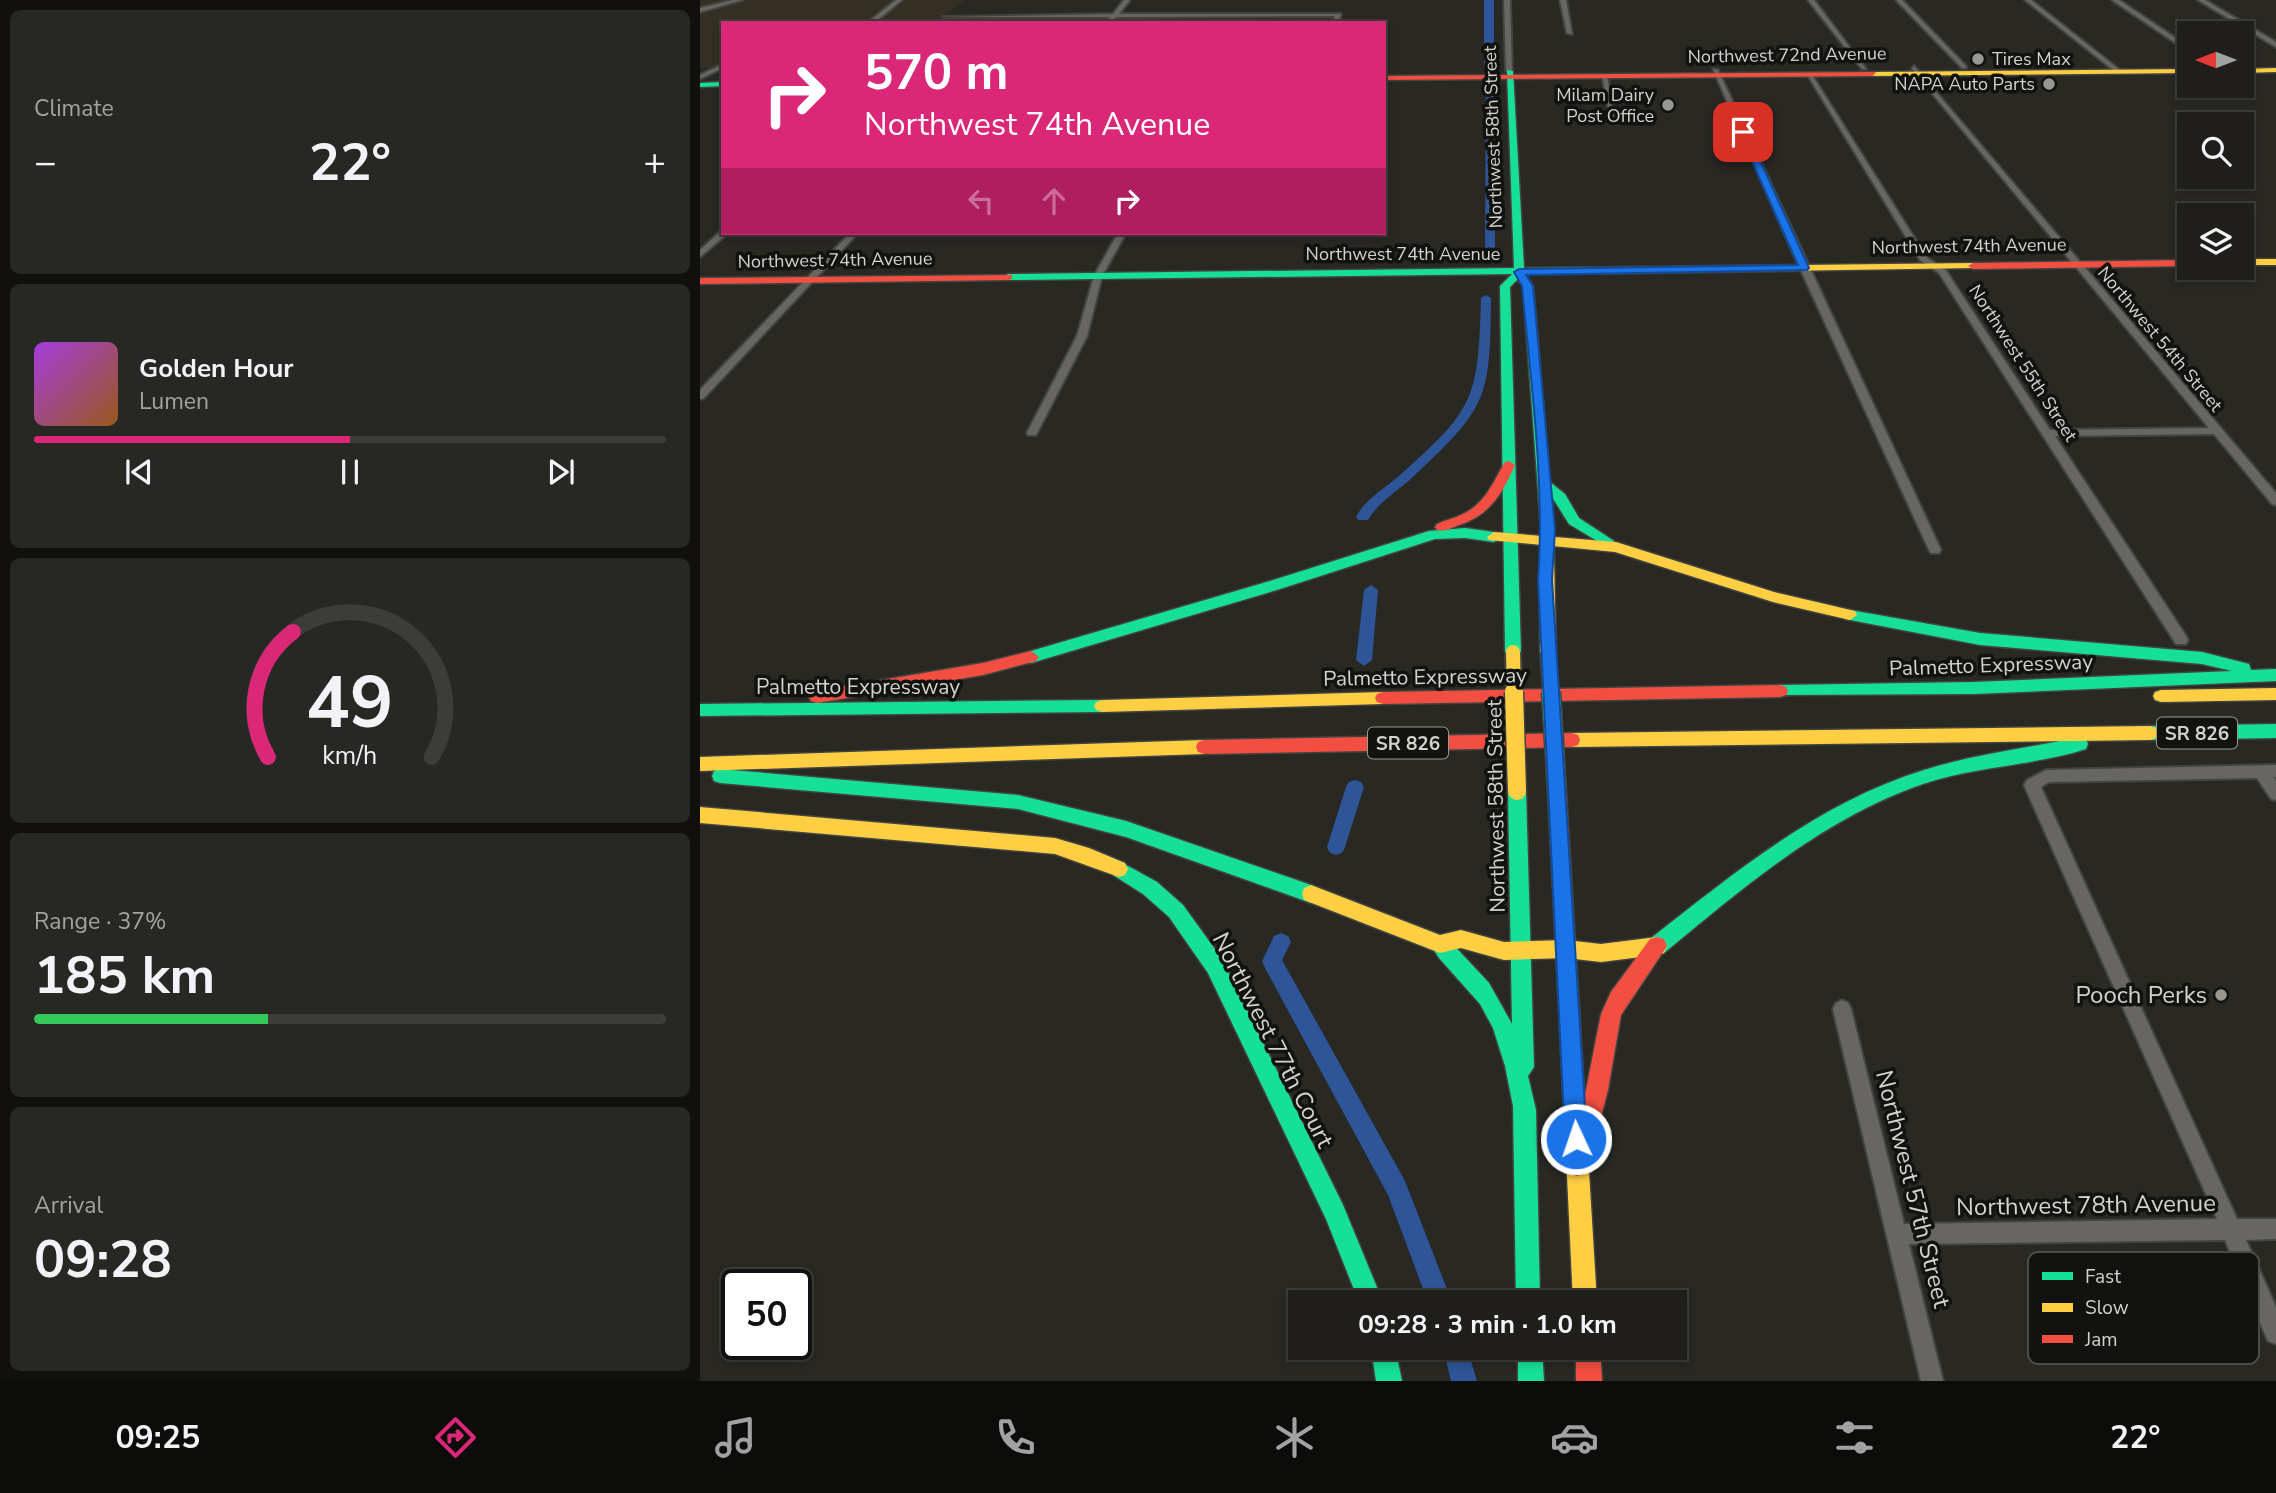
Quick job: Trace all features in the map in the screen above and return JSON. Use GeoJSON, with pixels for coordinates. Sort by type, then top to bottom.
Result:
{"type":"FeatureCollection","features":[{"type":"Feature","properties":{"kind":"main road"},"geometry":{"type":"LineString","coordinates":[[2254,65],[2276,65]]}},
{"type":"Feature","properties":{"kind":"main road","name":"Northwest 72nd Avenue"},"geometry":{"type":"LineString","coordinates":[[1386,73],[1809,75],[2177,66]]}},
{"type":"Feature","properties":{"kind":"main road","name":"Northwest 72nd Avenue"},"geometry":{"type":"LineString","coordinates":[[1386,78],[1510,74],[1605,76],[1864,68],[1916,71],[1964,67],[2177,71]]}},
{"type":"Feature","properties":{"kind":"main road"},"geometry":{"type":"LineString","coordinates":[[2254,71],[2276,70]]}},
{"type":"Feature","properties":{"kind":"main road","name":"Northwest 58th Street"},"geometry":{"type":"LineString","coordinates":[[1510,74],[1519,272],[1528,286],[1545,484],[1548,652],[1584,1290]]}},
{"type":"Feature","properties":{"kind":"main road"},"geometry":{"type":"LineString","coordinates":[[700,77],[721,78]]}},
{"type":"Feature","properties":{"kind":"main road"},"geometry":{"type":"LineString","coordinates":[[700,85],[721,85]]}},
{"type":"Feature","properties":{"kind":"main road"},"geometry":{"type":"LineString","coordinates":[[2254,262],[2276,262]]}},
{"type":"Feature","properties":{"kind":"main road","name":"Northwest 74th Avenue"},"geometry":{"type":"LineString","coordinates":[[700,281],[2177,263]]}},
{"type":"Feature","properties":{"kind":"main road","name":"Northwest 58th Street"},"geometry":{"type":"LineString","coordinates":[[1519,272],[1505,286],[1528,1290]]}},
{"type":"Feature","properties":{"kind":"main road"},"geometry":{"type":"LineString","coordinates":[[1434,534],[1445,524],[1470,516],[1489,503],[1499,489],[1509,465]]}},
{"type":"Feature","properties":{"kind":"main road"},"geometry":{"type":"LineString","coordinates":[[1545,484],[1560,497],[1574,521],[1616,548]]}},
{"type":"Feature","properties":{"kind":"main road"},"geometry":{"type":"LineString","coordinates":[[740,709],[938,677],[1032,657],[1139,627],[1434,534],[1478,533],[1511,540],[1576,542],[1616,548],[1773,597],[1874,621],[1980,639],[2203,658],[2274,675]]}},
{"type":"Feature","properties":{"kind":"main road","name":"Palmetto Expressway"},"geometry":{"type":"LineString","coordinates":[[700,710],[1034,708],[1431,697],[1961,688],[2274,675]]}},
{"type":"Feature","properties":{"kind":"main road"},"geometry":{"type":"LineString","coordinates":[[700,725],[2276,694]]}},
{"type":"Feature","properties":{"kind":"main road"},"geometry":{"type":"LineString","coordinates":[[714,747],[2276,715]]}},
{"type":"Feature","properties":{"kind":"main road","name":"SR 826"},"geometry":{"type":"LineString","coordinates":[[700,764],[1017,752],[1427,742],[2276,731]]}},
{"type":"Feature","properties":{"kind":"main road"},"geometry":{"type":"LineString","coordinates":[[700,775],[1018,802],[1063,811],[1223,863],[1440,944],[1461,940],[1491,949],[1566,949],[1615,953],[1657,946],[1801,835],[1864,801],[1936,773],[2036,755],[2117,734]]}},
{"type":"Feature","properties":{"kind":"main road","name":"Northwest 77th Court"},"geometry":{"type":"LineString","coordinates":[[700,816],[1047,844],[1102,860],[1152,889],[1184,919],[1215,967],[1351,1247],[1367,1290]]}},
{"type":"Feature","properties":{"kind":"main road"},"geometry":{"type":"LineString","coordinates":[[1440,944],[1451,961],[1478,984],[1499,1016],[1506,1032],[1525,1110]]}},
{"type":"Feature","properties":{"kind":"main road"},"geometry":{"type":"LineString","coordinates":[[1577,1165],[1603,1063],[1604,1035],[1611,1013],[1620,995],[1650,963],[1657,946]]}},
{"type":"Feature","properties":{"kind":"main road"},"geometry":{"type":"LineString","coordinates":[[1385,1360],[1389,1381]]}},
{"type":"Feature","properties":{"kind":"main road"},"geometry":{"type":"LineString","coordinates":[[1530,1360],[1531,1381]]}},
{"type":"Feature","properties":{"kind":"main road"},"geometry":{"type":"LineString","coordinates":[[1588,1360],[1589,1381]]}},
{"type":"Feature","properties":{"kind":"street"},"geometry":{"type":"LineString","coordinates":[[700,10],[739,0]]}},
{"type":"Feature","properties":{"kind":"street"},"geometry":{"type":"LineString","coordinates":[[873,21],[899,0]]}},
{"type":"Feature","properties":{"kind":"street"},"geometry":{"type":"LineString","coordinates":[[1110,21],[1126,0]]}},
{"type":"Feature","properties":{"kind":"street","name":"Northwest 58th Street"},"geometry":{"type":"LineString","coordinates":[[1507,0],[1510,74]]}},
{"type":"Feature","properties":{"kind":"street"},"geometry":{"type":"LineString","coordinates":[[1563,0],[1570,33]]}},
{"type":"Feature","properties":{"kind":"street"},"geometry":{"type":"LineString","coordinates":[[1811,0],[1864,68]]}},
{"type":"Feature","properties":{"kind":"street"},"geometry":{"type":"LineString","coordinates":[[1899,0],[1964,67]]}},
{"type":"Feature","properties":{"kind":"street"},"geometry":{"type":"LineString","coordinates":[[2028,0],[2115,69]]}},
{"type":"Feature","properties":{"kind":"street"},"geometry":{"type":"LineString","coordinates":[[2115,0],[2177,42]]}},
{"type":"Feature","properties":{"kind":"street"},"geometry":{"type":"LineString","coordinates":[[2201,0],[2276,45]]}},
{"type":"Feature","properties":{"kind":"street"},"geometry":{"type":"LineString","coordinates":[[946,17],[1338,14],[1336,21]]}},
{"type":"Feature","properties":{"kind":"street"},"geometry":{"type":"LineString","coordinates":[[1192,21],[1196,15]]}},
{"type":"Feature","properties":{"kind":"street"},"geometry":{"type":"LineString","coordinates":[[700,77],[721,67]]}},
{"type":"Feature","properties":{"kind":"street","name":"Northwest 54th Street"},"geometry":{"type":"LineString","coordinates":[[1916,71],[2276,502]]}},
{"type":"Feature","properties":{"kind":"street"},"geometry":{"type":"LineString","coordinates":[[1717,73],[1935,550]]}},
{"type":"Feature","properties":{"kind":"street","name":"Northwest 55th Street"},"geometry":{"type":"LineString","coordinates":[[1809,75],[1924,260],[1942,271],[2181,640]]}},
{"type":"Feature","properties":{"kind":"street"},"geometry":{"type":"LineString","coordinates":[[1605,76],[1614,123]]}},
{"type":"Feature","properties":{"kind":"street"},"geometry":{"type":"LineString","coordinates":[[700,254],[722,235]]}},
{"type":"Feature","properties":{"kind":"street"},"geometry":{"type":"LineString","coordinates":[[700,396],[852,235]]}},
{"type":"Feature","properties":{"kind":"street"},"geometry":{"type":"LineString","coordinates":[[1032,433],[1082,336],[1098,276],[1121,235]]}},
{"type":"Feature","properties":{"kind":"street"},"geometry":{"type":"LineString","coordinates":[[2045,433],[2217,431]]}},
{"type":"Feature","properties":{"kind":"street"},"geometry":{"type":"LineString","coordinates":[[2240,1252],[2032,785],[2046,776],[2269,772],[2276,794]]}},
{"type":"Feature","properties":{"kind":"street","name":"Northwest 57th Street"},"geometry":{"type":"LineString","coordinates":[[1842,1009],[1932,1381]]}},
{"type":"Feature","properties":{"kind":"street","name":"Northwest 78th Avenue"},"geometry":{"type":"LineString","coordinates":[[1897,1234],[2276,1229]]}},
{"type":"Feature","properties":{"kind":"street"},"geometry":{"type":"LineString","coordinates":[[2259,1295],[2276,1334]]}},
{"type":"Feature","properties":{"kind":"shaded area"},"geometry":{"type":"Polygon","coordinates":[[[700,0],[896,0],[867,21],[721,21],[721,68],[700,68],[700,0]]]}},
{"type":"Feature","properties":{"kind":"shaded area"},"geometry":{"type":"Polygon","coordinates":[[[904,0],[964,0],[943,18],[959,19],[956,21],[877,21],[904,0]]]}},
{"type":"Feature","properties":{"kind":"water"},"geometry":{"type":"Polygon","coordinates":[[[1484,0],[1494,0],[1494,67],[1484,68],[1484,0]]]}},
{"type":"Feature","properties":{"kind":"waterway"},"geometry":{"type":"LineString","coordinates":[[1490,85],[1490,253]]}},
{"type":"Feature","properties":{"kind":"waterway"},"geometry":{"type":"LineString","coordinates":[[1363,517],[1375,501],[1447,439],[1474,403],[1484,368],[1486,298]]}},
{"type":"Feature","properties":{"kind":"waterway"},"geometry":{"type":"LineString","coordinates":[[1364,660],[1371,590]]}},
{"type":"Feature","properties":{"kind":"waterway"},"geometry":{"type":"LineString","coordinates":[[1336,847],[1355,787]]}},
{"type":"Feature","properties":{"kind":"waterway"},"geometry":{"type":"LineString","coordinates":[[1281,942],[1272,961],[1397,1189],[1435,1290]]}},
{"type":"Feature","properties":{"kind":"waterway"},"geometry":{"type":"LineString","coordinates":[[1458,1360],[1464,1381]]}},
{"type":"Feature","properties":{"kind":"traffic: fast"},"geometry":{"type":"LineString","coordinates":[[1509,71],[1519,273],[1528,286],[1548,530],[1547,555]]}},
{"type":"Feature","properties":{"kind":"traffic: fast"},"geometry":{"type":"LineString","coordinates":[[700,85],[721,84]]}},
{"type":"Feature","properties":{"kind":"traffic: fast"},"geometry":{"type":"LineString","coordinates":[[1008,277],[1639,270]]}},
{"type":"Feature","properties":{"kind":"traffic: fast"},"geometry":{"type":"LineString","coordinates":[[1513,652],[1505,286],[1519,273]]}},
{"type":"Feature","properties":{"kind":"traffic: fast"},"geometry":{"type":"LineString","coordinates":[[1545,484],[1560,497],[1574,521],[1607,541]]}},
{"type":"Feature","properties":{"kind":"traffic: fast"},"geometry":{"type":"LineString","coordinates":[[1031,657],[1275,585],[1434,534],[1465,533],[1494,537]]}},
{"type":"Feature","properties":{"kind":"traffic: fast"},"geometry":{"type":"LineString","coordinates":[[1850,615],[1980,639],[2202,658],[2244,668]]}},
{"type":"Feature","properties":{"kind":"traffic: fast"},"geometry":{"type":"LineString","coordinates":[[1548,652],[1557,792]]}},
{"type":"Feature","properties":{"kind":"traffic: fast"},"geometry":{"type":"LineString","coordinates":[[1780,691],[1974,688],[2276,675]]}},
{"type":"Feature","properties":{"kind":"traffic: fast"},"geometry":{"type":"LineString","coordinates":[[700,710],[1102,706]]}},
{"type":"Feature","properties":{"kind":"traffic: fast"},"geometry":{"type":"LineString","coordinates":[[2150,733],[2276,731]]}},
{"type":"Feature","properties":{"kind":"traffic: fast"},"geometry":{"type":"LineString","coordinates":[[1657,946],[1782,849],[1850,808],[1886,791],[1942,771],[2080,744]]}},
{"type":"Feature","properties":{"kind":"traffic: fast"},"geometry":{"type":"LineString","coordinates":[[720,776],[1018,802],[1126,829],[1311,894]]}},
{"type":"Feature","properties":{"kind":"traffic: fast"},"geometry":{"type":"LineString","coordinates":[[1517,791],[1523,1067]]}},
{"type":"Feature","properties":{"kind":"traffic: fast"},"geometry":{"type":"LineString","coordinates":[[1119,869],[1150,888],[1176,911],[1215,966],[1335,1213],[1366,1290]]}},
{"type":"Feature","properties":{"kind":"traffic: fast"},"geometry":{"type":"LineString","coordinates":[[1440,944],[1482,990],[1495,1010],[1511,1052],[1525,1110]]}},
{"type":"Feature","properties":{"kind":"traffic: fast"},"geometry":{"type":"LineString","coordinates":[[1524,1100],[1528,1290]]}},
{"type":"Feature","properties":{"kind":"traffic: fast"},"geometry":{"type":"LineString","coordinates":[[1385,1360],[1389,1381]]}},
{"type":"Feature","properties":{"kind":"traffic: fast"},"geometry":{"type":"LineString","coordinates":[[1530,1360],[1531,1381]]}},
{"type":"Feature","properties":{"kind":"traffic: slow"},"geometry":{"type":"LineString","coordinates":[[2254,71],[2276,70]]}},
{"type":"Feature","properties":{"kind":"traffic: slow"},"geometry":{"type":"LineString","coordinates":[[1873,74],[2177,71]]}},
{"type":"Feature","properties":{"kind":"traffic: slow"},"geometry":{"type":"LineString","coordinates":[[2254,262],[2276,262]]}},
{"type":"Feature","properties":{"kind":"traffic: slow"},"geometry":{"type":"LineString","coordinates":[[1639,270],[1973,266]]}},
{"type":"Feature","properties":{"kind":"traffic: slow"},"geometry":{"type":"LineString","coordinates":[[1494,537],[1616,547],[1773,597],[1850,615]]}},
{"type":"Feature","properties":{"kind":"traffic: slow"},"geometry":{"type":"LineString","coordinates":[[1547,555],[1548,652]]}},
{"type":"Feature","properties":{"kind":"traffic: slow"},"geometry":{"type":"LineString","coordinates":[[1513,652],[1517,791]]}},
{"type":"Feature","properties":{"kind":"traffic: slow"},"geometry":{"type":"LineString","coordinates":[[2161,696],[2276,694]]}},
{"type":"Feature","properties":{"kind":"traffic: slow"},"geometry":{"type":"LineString","coordinates":[[1102,706],[1383,698]]}},
{"type":"Feature","properties":{"kind":"traffic: slow"},"geometry":{"type":"LineString","coordinates":[[1572,740],[2150,733]]}},
{"type":"Feature","properties":{"kind":"traffic: slow"},"geometry":{"type":"LineString","coordinates":[[700,764],[1204,747]]}},
{"type":"Feature","properties":{"kind":"traffic: slow"},"geometry":{"type":"LineString","coordinates":[[700,815],[1055,846],[1119,869]]}},
{"type":"Feature","properties":{"kind":"traffic: slow"},"geometry":{"type":"LineString","coordinates":[[1311,894],[1440,944],[1461,939],[1504,951],[1566,949],[1601,953],[1657,946]]}},
{"type":"Feature","properties":{"kind":"traffic: slow"},"geometry":{"type":"LineString","coordinates":[[1569,1008],[1584,1290]]}},
{"type":"Feature","properties":{"kind":"traffic: jam"},"geometry":{"type":"LineString","coordinates":[[1386,78],[1873,74]]}},
{"type":"Feature","properties":{"kind":"traffic: jam"},"geometry":{"type":"LineString","coordinates":[[1973,266],[2177,263]]}},
{"type":"Feature","properties":{"kind":"traffic: jam"},"geometry":{"type":"LineString","coordinates":[[700,281],[1008,277]]}},
{"type":"Feature","properties":{"kind":"traffic: jam"},"geometry":{"type":"LineString","coordinates":[[1442,527],[1483,508],[1502,481],[1509,465]]}},
{"type":"Feature","properties":{"kind":"traffic: jam"},"geometry":{"type":"LineString","coordinates":[[817,697],[983,669],[1031,657]]}},
{"type":"Feature","properties":{"kind":"traffic: jam"},"geometry":{"type":"LineString","coordinates":[[1383,698],[1780,691]]}},
{"type":"Feature","properties":{"kind":"traffic: jam"},"geometry":{"type":"LineString","coordinates":[[1204,747],[1572,740]]}},
{"type":"Feature","properties":{"kind":"traffic: jam"},"geometry":{"type":"LineString","coordinates":[[1557,792],[1569,1008]]}},
{"type":"Feature","properties":{"kind":"traffic: jam"},"geometry":{"type":"LineString","coordinates":[[1577,1165],[1597,1090],[1611,1014],[1618,999],[1657,946]]}},
{"type":"Feature","properties":{"kind":"traffic: jam"},"geometry":{"type":"LineString","coordinates":[[1588,1360],[1589,1381]]}},
{"type":"Feature","properties":{"kind":"place","name":"Tires Max"},"geometry":{"type":"Point","coordinates":[1978,59]}},
{"type":"Feature","properties":{"kind":"place","name":"NAPA Auto Parts"},"geometry":{"type":"Point","coordinates":[2049,84]}},
{"type":"Feature","properties":{"kind":"place","name":"Milam Dairy Post Office"},"geometry":{"type":"Point","coordinates":[1668,105]}},
{"type":"Feature","properties":{"kind":"place","name":"Pooch Perks"},"geometry":{"type":"Point","coordinates":[2221,995]}},
{"type":"Feature","properties":{"kind":"route"},"geometry":{"type":"LineString","coordinates":[[1576,1139],[1545,580],[1548,530],[1545,484],[1528,286],[1519,272],[1804,268],[1743,132]]}}]}
